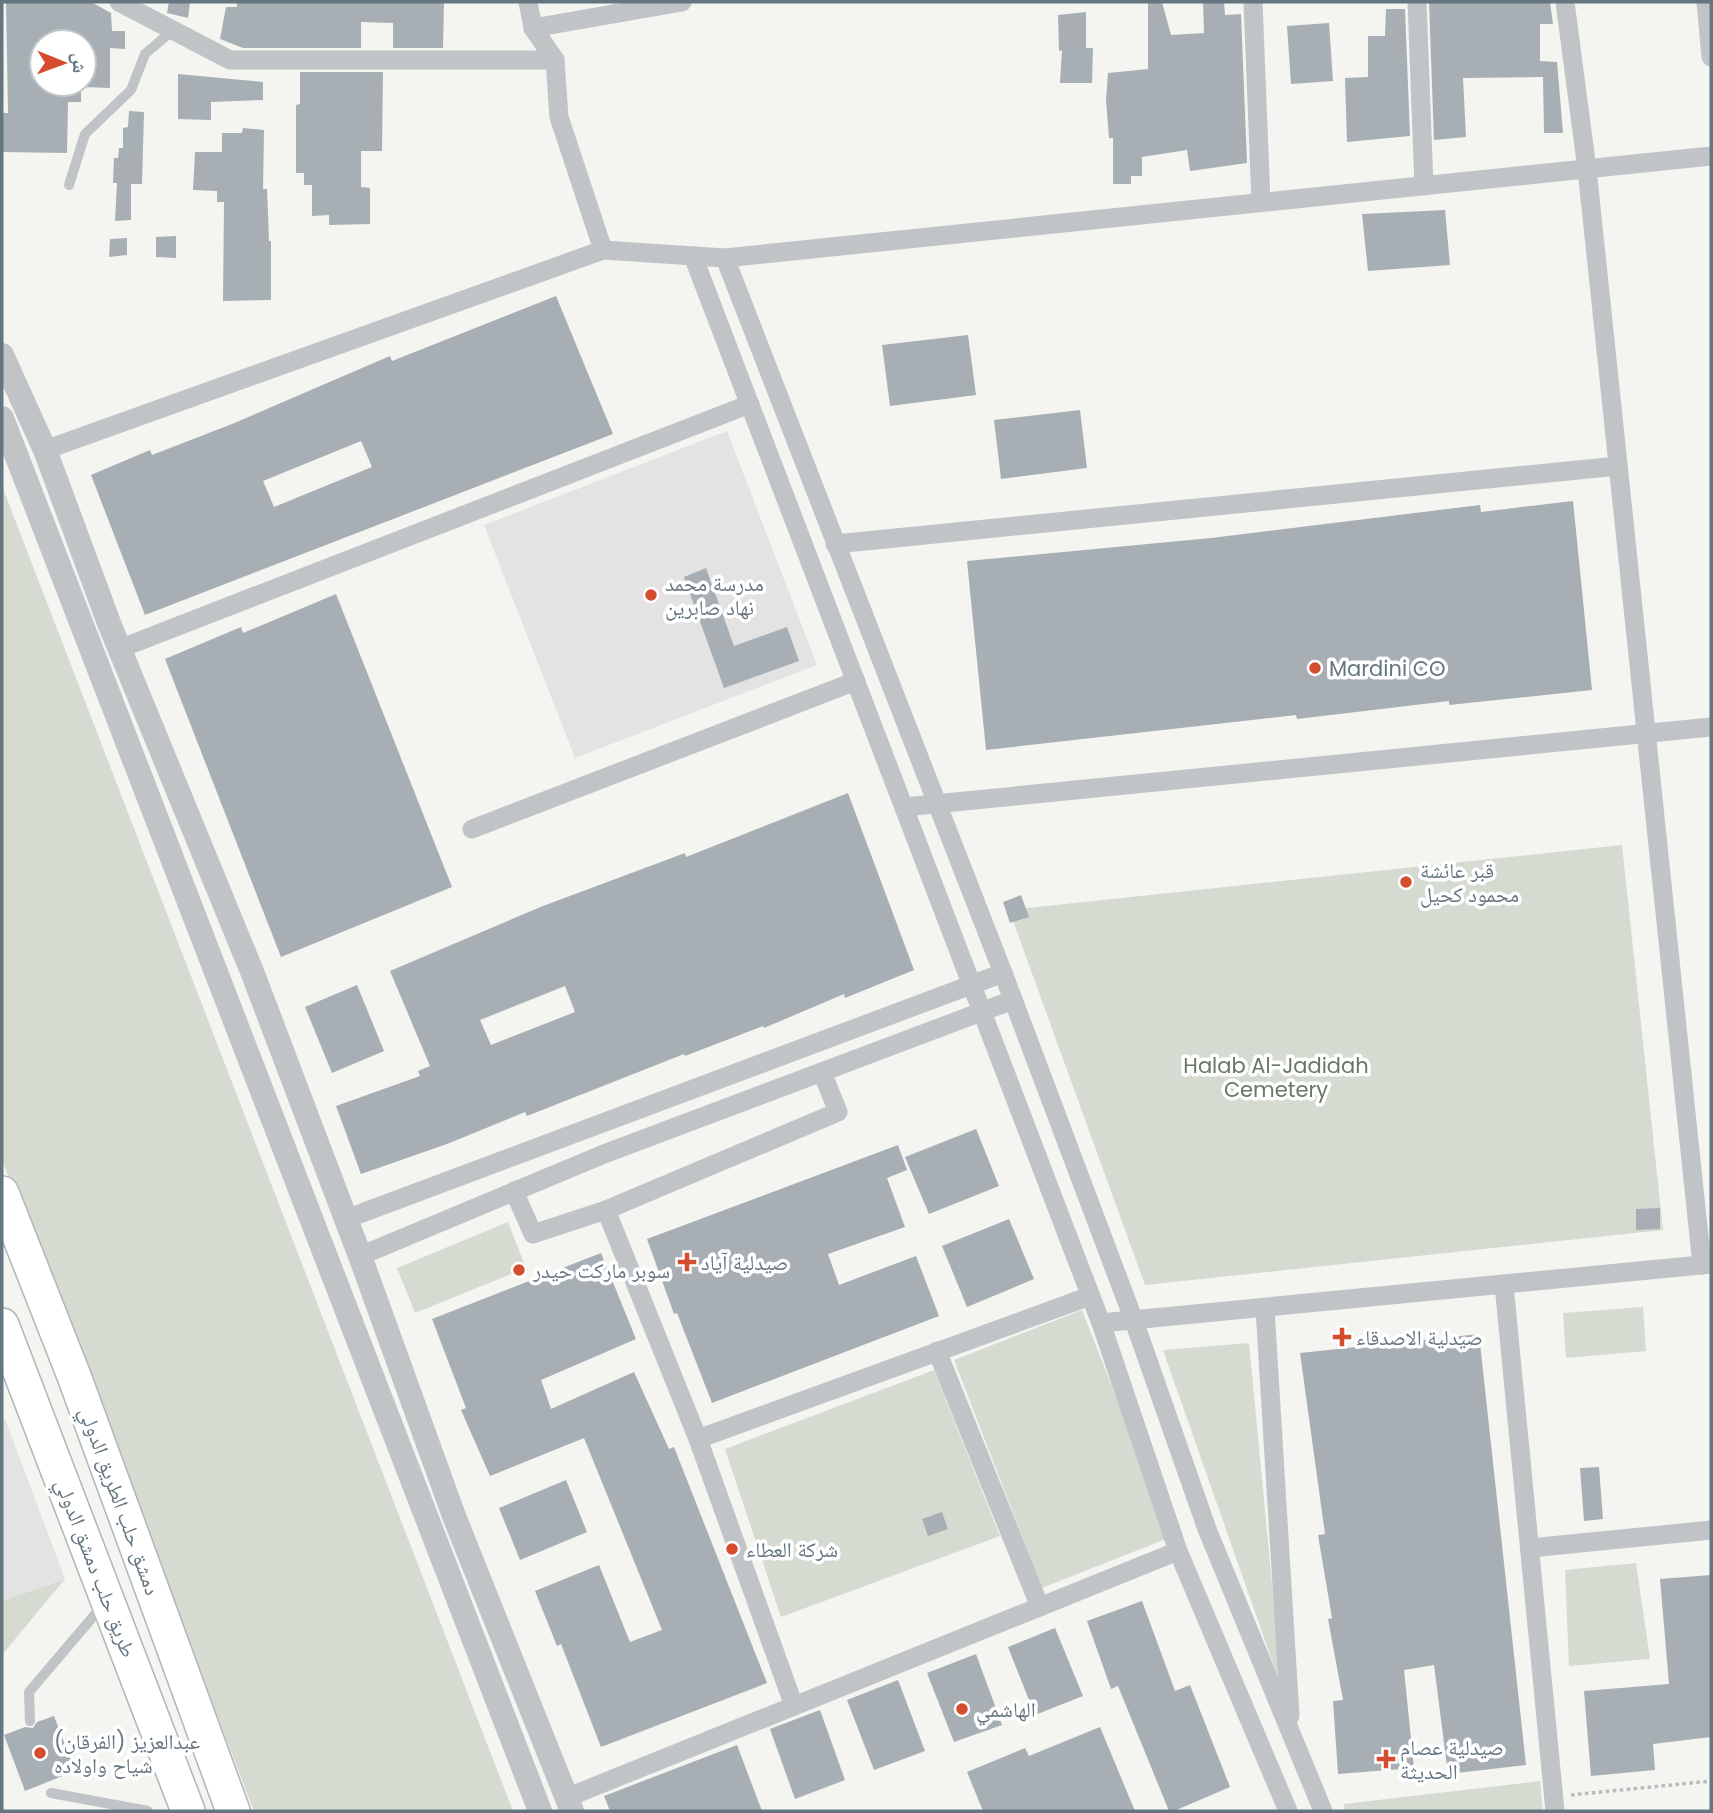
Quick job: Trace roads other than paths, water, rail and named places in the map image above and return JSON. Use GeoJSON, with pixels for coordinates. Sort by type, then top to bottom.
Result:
{"type":"FeatureCollection","features":[{"type":"Feature","properties":{"kind":"highway","name":"دمشق حلب الطريق الدولي"},"geometry":{"type":"LineString","coordinates":[[2,1193],[74,1376],[233,1811]]}},
{"type":"Feature","properties":{"kind":"highway","name":"طريق حلب دمشق الدولي"},"geometry":{"type":"LineString","coordinates":[[2,1325],[188,1811]]}},
{"type":"Feature","properties":{"kind":"street"},"geometry":{"type":"LineString","coordinates":[[119,2],[230,60],[555,60]]}},
{"type":"Feature","properties":{"kind":"street"},"geometry":{"type":"LineString","coordinates":[[528,2],[533,28],[555,60],[559,117],[603,250]]}},
{"type":"Feature","properties":{"kind":"street"},"geometry":{"type":"LineString","coordinates":[[533,28],[682,2]]}},
{"type":"Feature","properties":{"kind":"street"},"geometry":{"type":"LineString","coordinates":[[1253,2],[1261,202]]}},
{"type":"Feature","properties":{"kind":"street"},"geometry":{"type":"LineString","coordinates":[[1417,2],[1424,186]]}},
{"type":"Feature","properties":{"kind":"street"},"geometry":{"type":"LineString","coordinates":[[1101,1323],[1707,1264],[1646,734],[1587,169],[1565,2]]}},
{"type":"Feature","properties":{"kind":"street"},"geometry":{"type":"LineString","coordinates":[[1706,2],[1711,57]]}},
{"type":"Feature","properties":{"kind":"street"},"geometry":{"type":"LineString","coordinates":[[45,450],[603,250],[725,258],[1711,156]]}},
{"type":"Feature","properties":{"kind":"street"},"geometry":{"type":"LineString","coordinates":[[693,256],[1101,1323],[1178,1551],[1288,1811]]}},
{"type":"Feature","properties":{"kind":"street"},"geometry":{"type":"LineString","coordinates":[[725,258],[936,806],[1003,972],[1133,1318],[1207,1529],[1323,1811]]}},
{"type":"Feature","properties":{"kind":"street"},"geometry":{"type":"LineString","coordinates":[[2,355],[45,450],[119,649],[253,974],[360,1256],[454,1516],[569,1804],[794,1706],[1178,1551]]}},
{"type":"Feature","properties":{"kind":"street"},"geometry":{"type":"LineString","coordinates":[[119,649],[750,404]]}},
{"type":"Feature","properties":{"kind":"street"},"geometry":{"type":"LineString","coordinates":[[2,418],[540,1811]]}},
{"type":"Feature","properties":{"kind":"street"},"geometry":{"type":"LineString","coordinates":[[835,544],[1618,466]]}},
{"type":"Feature","properties":{"kind":"street"},"geometry":{"type":"LineString","coordinates":[[472,829],[856,681]]}},
{"type":"Feature","properties":{"kind":"street"},"geometry":{"type":"LineString","coordinates":[[904,807],[936,806],[1711,727]]}},
{"type":"Feature","properties":{"kind":"street"},"geometry":{"type":"LineString","coordinates":[[346,1219],[1003,972]]}},
{"type":"Feature","properties":{"kind":"street"},"geometry":{"type":"LineString","coordinates":[[360,1256],[604,1154],[1013,1000]]}},
{"type":"Feature","properties":{"kind":"street"},"geometry":{"type":"LineString","coordinates":[[514,1191],[533,1234],[606,1210],[838,1112],[822,1072]]}},
{"type":"Feature","properties":{"kind":"street"},"geometry":{"type":"LineString","coordinates":[[593,1126],[604,1154]]}},
{"type":"Feature","properties":{"kind":"street"},"geometry":{"type":"LineString","coordinates":[[606,1210],[698,1439],[794,1706]]}},
{"type":"Feature","properties":{"kind":"street"},"geometry":{"type":"LineString","coordinates":[[1504,1285],[1555,1804]]}},
{"type":"Feature","properties":{"kind":"street"},"geometry":{"type":"LineString","coordinates":[[698,1439],[1090,1296]]}},
{"type":"Feature","properties":{"kind":"street"},"geometry":{"type":"LineString","coordinates":[[1265,1309],[1291,1734]]}},
{"type":"Feature","properties":{"kind":"street"},"geometry":{"type":"LineString","coordinates":[[937,1351],[1040,1607]]}},
{"type":"Feature","properties":{"kind":"street"},"geometry":{"type":"LineString","coordinates":[[1530,1548],[1711,1530]]}},
{"type":"Feature","properties":{"kind":"lane"},"geometry":{"type":"LineString","coordinates":[[69,185],[85,134],[131,90],[145,54],[173,30]]}},
{"type":"Feature","properties":{"kind":"lane"},"geometry":{"type":"LineString","coordinates":[[30,1721],[29,1692],[108,1599]]}},
{"type":"Feature","properties":{"kind":"lane"},"geometry":{"type":"LineString","coordinates":[[51,1793],[148,1811]]}},
{"type":"Feature","properties":{"kind":"place","name":"مدرسة محمد نهاد صابرين"},"geometry":{"type":"Point","coordinates":[651,595]}},
{"type":"Feature","properties":{"kind":"place","name":"Mardini CO"},"geometry":{"type":"Point","coordinates":[1315,668]}},
{"type":"Feature","properties":{"kind":"place","name":"قبر عائشة محمود كحيل"},"geometry":{"type":"Point","coordinates":[1406,882]}},
{"type":"Feature","properties":{"kind":"place","name":"صيدلية آياد"},"geometry":{"type":"Point","coordinates":[687,1262]}},
{"type":"Feature","properties":{"kind":"place","name":"سوبر ماركت حيدر"},"geometry":{"type":"Point","coordinates":[519,1270]}},
{"type":"Feature","properties":{"kind":"place","name":"صيدلية الاصدقاء"},"geometry":{"type":"Point","coordinates":[1342,1337]}},
{"type":"Feature","properties":{"kind":"place","name":"شركة العطاء"},"geometry":{"type":"Point","coordinates":[732,1549]}},
{"type":"Feature","properties":{"kind":"place","name":"الهاشمي"},"geometry":{"type":"Point","coordinates":[962,1709]}},
{"type":"Feature","properties":{"kind":"place","name":"(الفرقان) عبدالعزيز شياح واولاده"},"geometry":{"type":"Point","coordinates":[40,1753]}},
{"type":"Feature","properties":{"kind":"place","name":"صيدلية عصام الحديثة"},"geometry":{"type":"Point","coordinates":[1386,1759]}},
{"type":"Feature","properties":{"kind":"park label","name":"Halab Al-Jadidah Cemetery"},"geometry":{"type":"Point","coordinates":[1276,1077]}}]}
